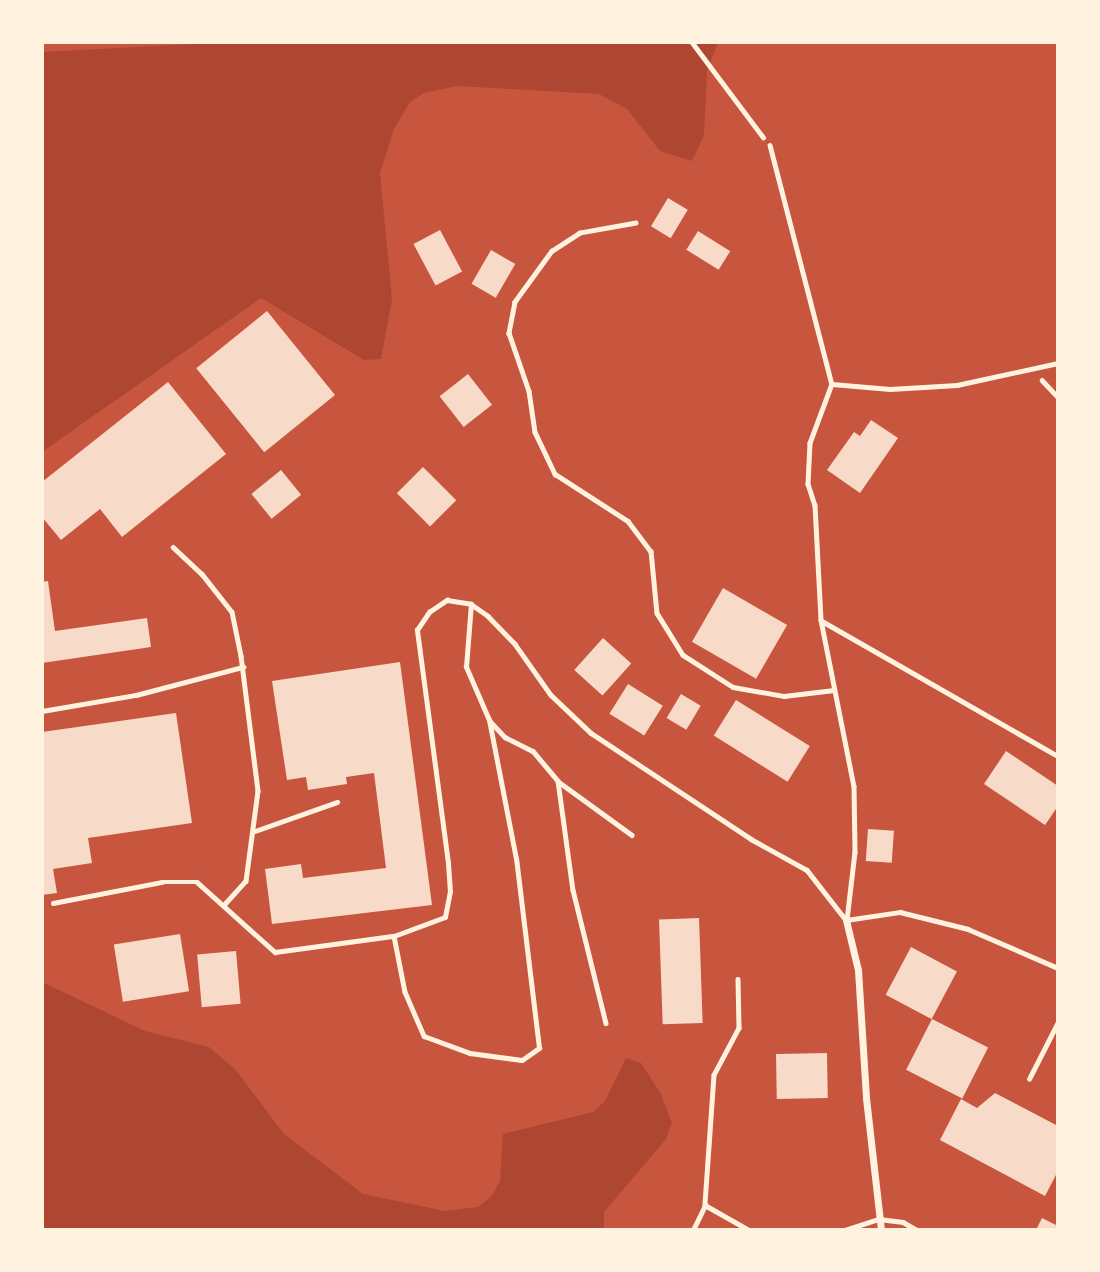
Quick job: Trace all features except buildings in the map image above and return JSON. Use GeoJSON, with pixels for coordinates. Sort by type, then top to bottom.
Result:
{"type":"FeatureCollection","features":[{"type":"Feature","properties":{"kind":"street"},"geometry":{"type":"LineString","coordinates":[[846,920],[858,970],[866,1098],[881,1230]]}},
{"type":"Feature","properties":{"kind":"lane"},"geometry":{"type":"LineString","coordinates":[[770,145],[832,384],[810,443],[808,484],[815,505],[821,620],[854,786],[855,852],[846,920]]}},
{"type":"Feature","properties":{"kind":"lane"},"geometry":{"type":"LineString","coordinates":[[636,223],[580,233],[561,245],[515,302],[509,333],[529,391],[535,432],[555,474],[628,521],[651,551],[657,613],[683,655],[733,687],[784,696],[834,690]]}},
{"type":"Feature","properties":{"kind":"lane"},"geometry":{"type":"LineString","coordinates":[[832,384],[916,389],[1033,371],[1058,363]]}},
{"type":"Feature","properties":{"kind":"lane"},"geometry":{"type":"LineString","coordinates":[[173,547],[202,574],[232,612],[243,667],[258,791],[255,831],[246,881],[226,903]]}},
{"type":"Feature","properties":{"kind":"lane"},"geometry":{"type":"LineString","coordinates":[[53,903],[162,882],[197,882],[226,903],[254,937],[275,952],[394,936],[445,917],[450,892],[417,630],[429,612],[447,600],[471,604],[515,644],[551,695],[591,733],[751,839],[807,870],[846,920]]}},
{"type":"Feature","properties":{"kind":"lane"},"geometry":{"type":"LineString","coordinates":[[394,936],[405,992],[424,1037],[470,1053],[522,1060],[540,1048],[516,859],[489,720],[466,667],[471,604]]}},
{"type":"Feature","properties":{"kind":"lane"},"geometry":{"type":"LineString","coordinates":[[821,620],[1058,756]]}},
{"type":"Feature","properties":{"kind":"lane"},"geometry":{"type":"LineString","coordinates":[[42,711],[136,695],[243,667]]}},
{"type":"Feature","properties":{"kind":"lane"},"geometry":{"type":"LineString","coordinates":[[489,720],[505,737],[533,751],[558,781],[632,835]]}},
{"type":"Feature","properties":{"kind":"lane"},"geometry":{"type":"LineString","coordinates":[[558,781],[573,890],[606,1023]]}},
{"type":"Feature","properties":{"kind":"lane"},"geometry":{"type":"LineString","coordinates":[[255,831],[337,802]]}},
{"type":"Feature","properties":{"kind":"lane"},"geometry":{"type":"LineString","coordinates":[[846,920],[900,912],[968,929],[1058,968]]}},
{"type":"Feature","properties":{"kind":"lane"},"geometry":{"type":"LineString","coordinates":[[693,1230],[705,1205],[714,1075],[739,1028],[738,979]]}},
{"type":"Feature","properties":{"kind":"lane"},"geometry":{"type":"LineString","coordinates":[[1029,1079],[1058,1022]]}},
{"type":"Feature","properties":{"kind":"lane"},"geometry":{"type":"LineString","coordinates":[[705,1205],[749,1230]]}},
{"type":"Feature","properties":{"kind":"lane"},"geometry":{"type":"LineString","coordinates":[[845,1230],[879,1219],[903,1222],[917,1230]]}},
{"type":"Feature","properties":{"kind":"path"},"geometry":{"type":"LineString","coordinates":[[692,42],[770,145]]}},
{"type":"Feature","properties":{"kind":"path"},"geometry":{"type":"LineString","coordinates":[[1033,371],[1058,397]]}},
{"type":"Feature","properties":{"kind":"shaded area"},"geometry":{"type":"Polygon","coordinates":[[[232,42],[718,42],[707,71],[704,135],[692,161],[660,151],[627,109],[599,94],[457,86],[424,93],[410,102],[394,129],[380,173],[392,299],[381,359],[364,360],[261,298],[42,452],[42,52],[232,42]]]}},
{"type":"Feature","properties":{"kind":"shaded area"},"geometry":{"type":"Polygon","coordinates":[[[42,982],[145,1031],[209,1047],[235,1069],[284,1134],[363,1194],[445,1211],[478,1207],[492,1196],[500,1181],[503,1134],[593,1112],[605,1101],[626,1058],[641,1063],[661,1094],[672,1123],[666,1139],[604,1212],[604,1230],[42,1230],[42,982]]]}}]}
